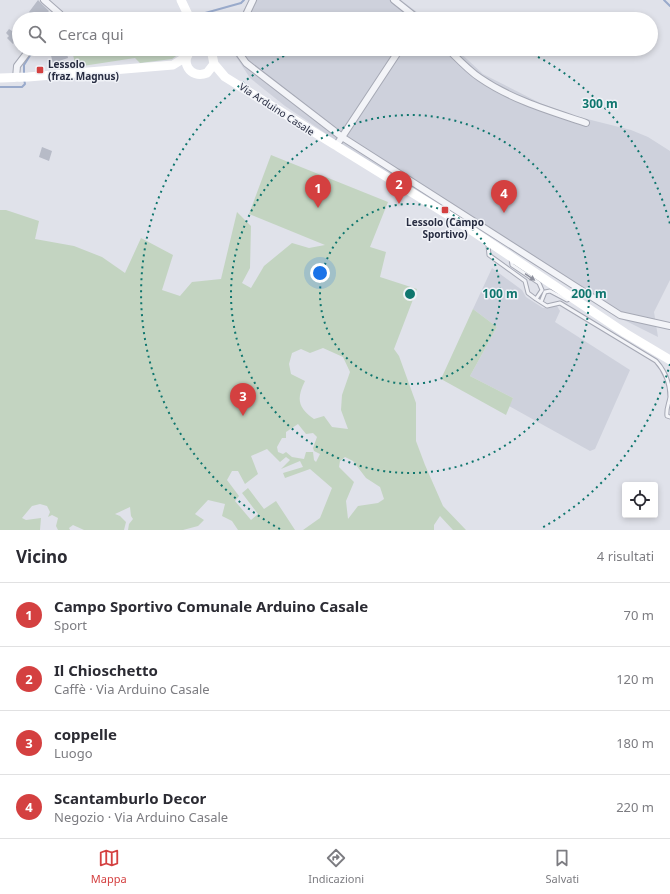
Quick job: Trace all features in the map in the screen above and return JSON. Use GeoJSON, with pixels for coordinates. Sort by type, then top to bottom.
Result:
{"type":"FeatureCollection","features":[{"type":"Feature","properties":{"kind":"main road"},"geometry":{"type":"LineString","coordinates":[[181,0],[187,12]]}},
{"type":"Feature","properties":{"kind":"main road"},"geometry":{"type":"LineString","coordinates":[[207,73],[211,56]]}},
{"type":"Feature","properties":{"kind":"main road"},"geometry":{"type":"LineString","coordinates":[[212,56],[226,77]]}},
{"type":"Feature","properties":{"kind":"main road"},"geometry":{"type":"LineString","coordinates":[[172,65],[186,57],[188,69]]}},
{"type":"Feature","properties":{"kind":"main road"},"geometry":{"type":"LineString","coordinates":[[0,78],[22,78],[172,65],[188,69],[197,75],[207,73],[226,77]]}},
{"type":"Feature","properties":{"kind":"main road","name":"Via Arduino Casale"},"geometry":{"type":"LineString","coordinates":[[226,77],[336,146]]}},
{"type":"Feature","properties":{"kind":"main road"},"geometry":{"type":"LineString","coordinates":[[336,146],[453,218],[646,346],[666,354],[670,360]]}},
{"type":"Feature","properties":{"kind":"street"},"geometry":{"type":"LineString","coordinates":[[44,0],[58,12]]}},
{"type":"Feature","properties":{"kind":"street"},"geometry":{"type":"LineString","coordinates":[[247,12],[253,0]]}},
{"type":"Feature","properties":{"kind":"street"},"geometry":{"type":"LineString","coordinates":[[394,0],[409,12]]}},
{"type":"Feature","properties":{"kind":"street"},"geometry":{"type":"LineString","coordinates":[[22,78],[17,66],[25,56]]}},
{"type":"Feature","properties":{"kind":"street"},"geometry":{"type":"LineString","coordinates":[[241,56],[246,63],[342,138],[620,315],[670,326]]}},
{"type":"Feature","properties":{"kind":"street"},"geometry":{"type":"LineString","coordinates":[[336,146],[395,56]]}},
{"type":"Feature","properties":{"kind":"street"},"geometry":{"type":"LineString","coordinates":[[456,56],[478,77],[495,88],[536,107],[586,123]]}},
{"type":"Feature","properties":{"kind":"lane"},"geometry":{"type":"LineString","coordinates":[[488,242],[490,255],[525,281],[528,292],[536,300],[547,306],[560,303],[656,361],[664,370],[669,382],[670,397],[666,406],[667,416],[670,417]]}},
{"type":"Feature","properties":{"kind":"lane"},"geometry":{"type":"LineString","coordinates":[[510,257],[512,265],[539,283],[542,290],[536,300]]}},
{"type":"Feature","properties":{"kind":"lane"},"geometry":{"type":"LineString","coordinates":[[541,302],[545,292],[550,291],[567,300],[572,298]]}},
{"type":"Feature","properties":{"kind":"shaded area"},"geometry":{"type":"Polygon","coordinates":[[[249,0],[401,0],[417,12],[243,12],[249,0]]]}},
{"type":"Feature","properties":{"kind":"shaded area"},"geometry":{"type":"Polygon","coordinates":[[[236,56],[464,56],[483,74],[540,103],[575,116],[631,130],[648,137],[670,151],[670,280],[654,312],[658,337],[620,318],[331,137],[285,106],[250,78],[236,56]]]}},
{"type":"Feature","properties":{"kind":"shaded area"},"geometry":{"type":"Polygon","coordinates":[[[492,268],[522,290],[526,297],[543,308],[557,306],[560,311],[555,322],[630,370],[595,449],[590,451],[509,406],[513,398],[470,376],[497,327],[473,309],[492,268]]]}},
{"type":"Feature","properties":{"kind":"green space"},"geometry":{"type":"Polygon","coordinates":[[[73,56],[176,56],[172,59],[140,63],[135,58],[76,67],[73,56]]]}},
{"type":"Feature","properties":{"kind":"green space"},"geometry":{"type":"Polygon","coordinates":[[[271,155],[388,202],[370,247],[386,252],[380,277],[417,289],[394,349],[399,356],[416,403],[416,441],[425,465],[443,506],[466,530],[453,530],[440,516],[434,525],[434,530],[303,530],[320,518],[332,488],[310,469],[285,478],[283,473],[303,467],[300,461],[281,469],[290,460],[286,457],[280,462],[267,449],[251,456],[258,474],[245,484],[238,471],[232,471],[227,480],[239,496],[235,501],[251,520],[258,514],[242,493],[248,488],[264,509],[276,501],[295,530],[238,530],[232,521],[222,516],[225,504],[208,500],[195,514],[204,520],[198,526],[183,530],[128,530],[129,524],[133,519],[131,516],[130,507],[115,514],[120,516],[126,522],[124,530],[84,530],[73,525],[69,528],[70,530],[58,530],[56,526],[58,518],[52,515],[48,517],[50,512],[47,506],[40,504],[32,506],[22,518],[26,520],[41,518],[40,530],[0,530],[0,210],[6,210],[39,221],[35,239],[74,246],[102,257],[125,273],[141,238],[173,255],[162,290],[180,296],[192,282],[221,279],[237,212],[251,226],[250,268],[242,283],[251,288],[264,266],[292,243],[309,248],[325,245],[249,214],[271,155]],[[323,348],[310,353],[301,349],[292,353],[289,364],[291,374],[305,381],[300,393],[300,403],[309,415],[314,419],[324,416],[332,427],[348,429],[341,410],[342,395],[350,372],[343,357],[323,348]],[[298,424],[286,432],[286,438],[282,438],[277,447],[278,452],[283,454],[286,452],[292,457],[304,459],[306,452],[313,452],[314,460],[316,462],[320,454],[314,451],[313,448],[317,437],[313,433],[306,434],[298,424]],[[345,457],[340,461],[339,467],[354,482],[346,501],[348,519],[358,506],[378,503],[384,499],[380,487],[366,478],[353,461],[345,457]]]}},
{"type":"Feature","properties":{"kind":"green space"},"geometry":{"type":"Polygon","coordinates":[[[473,309],[497,327],[470,376],[513,398],[506,415],[441,379],[473,309]]]}},
{"type":"Feature","properties":{"kind":"building"},"geometry":{"type":"Polygon","coordinates":[[[38,0],[49,11],[48,12],[29,12],[38,0]]]}},
{"type":"Feature","properties":{"kind":"building"},"geometry":{"type":"Polygon","coordinates":[[[9,29],[12,31],[12,43],[7,38],[9,36],[6,33],[9,29]]]}},
{"type":"Feature","properties":{"kind":"building"},"geometry":{"type":"Polygon","coordinates":[[[51,56],[68,56],[68,58],[53,63],[51,56]]]}},
{"type":"Feature","properties":{"kind":"building"},"geometry":{"type":"Polygon","coordinates":[[[42,147],[52,151],[49,161],[39,157],[42,147]]]}},
{"type":"Feature","properties":{"kind":"waterway"},"geometry":{"type":"LineString","coordinates":[[209,12],[241,3],[244,0]]}},
{"type":"Feature","properties":{"kind":"waterway"},"geometry":{"type":"LineString","coordinates":[[664,0],[670,6]]}},
{"type":"Feature","properties":{"kind":"waterway"},"geometry":{"type":"LineString","coordinates":[[24,75],[24,65],[30,56]]}},
{"type":"Feature","properties":{"kind":"waterway"},"geometry":{"type":"LineString","coordinates":[[0,87],[22,87],[25,84],[24,79]]}},
{"type":"Feature","properties":{"kind":"place","name":"Lessolo (fraz. Magnus)"},"geometry":{"type":"Point","coordinates":[40,70]}},
{"type":"Feature","properties":{"kind":"place","name":"Il Chioschetto"},"geometry":{"type":"Point","coordinates":[399,204]}},
{"type":"Feature","properties":{"kind":"place","name":"Campo Sportivo Comunale Arduino Casale"},"geometry":{"type":"Point","coordinates":[318,208]}},
{"type":"Feature","properties":{"kind":"place","name":"Lessolo (Campo Sportivo)"},"geometry":{"type":"Point","coordinates":[445,210]}},
{"type":"Feature","properties":{"kind":"place","name":"Scantamburlo Decor"},"geometry":{"type":"Point","coordinates":[504,213]}},
{"type":"Feature","properties":{"kind":"place","name":"coppelle"},"geometry":{"type":"Point","coordinates":[243,416]}}]}
